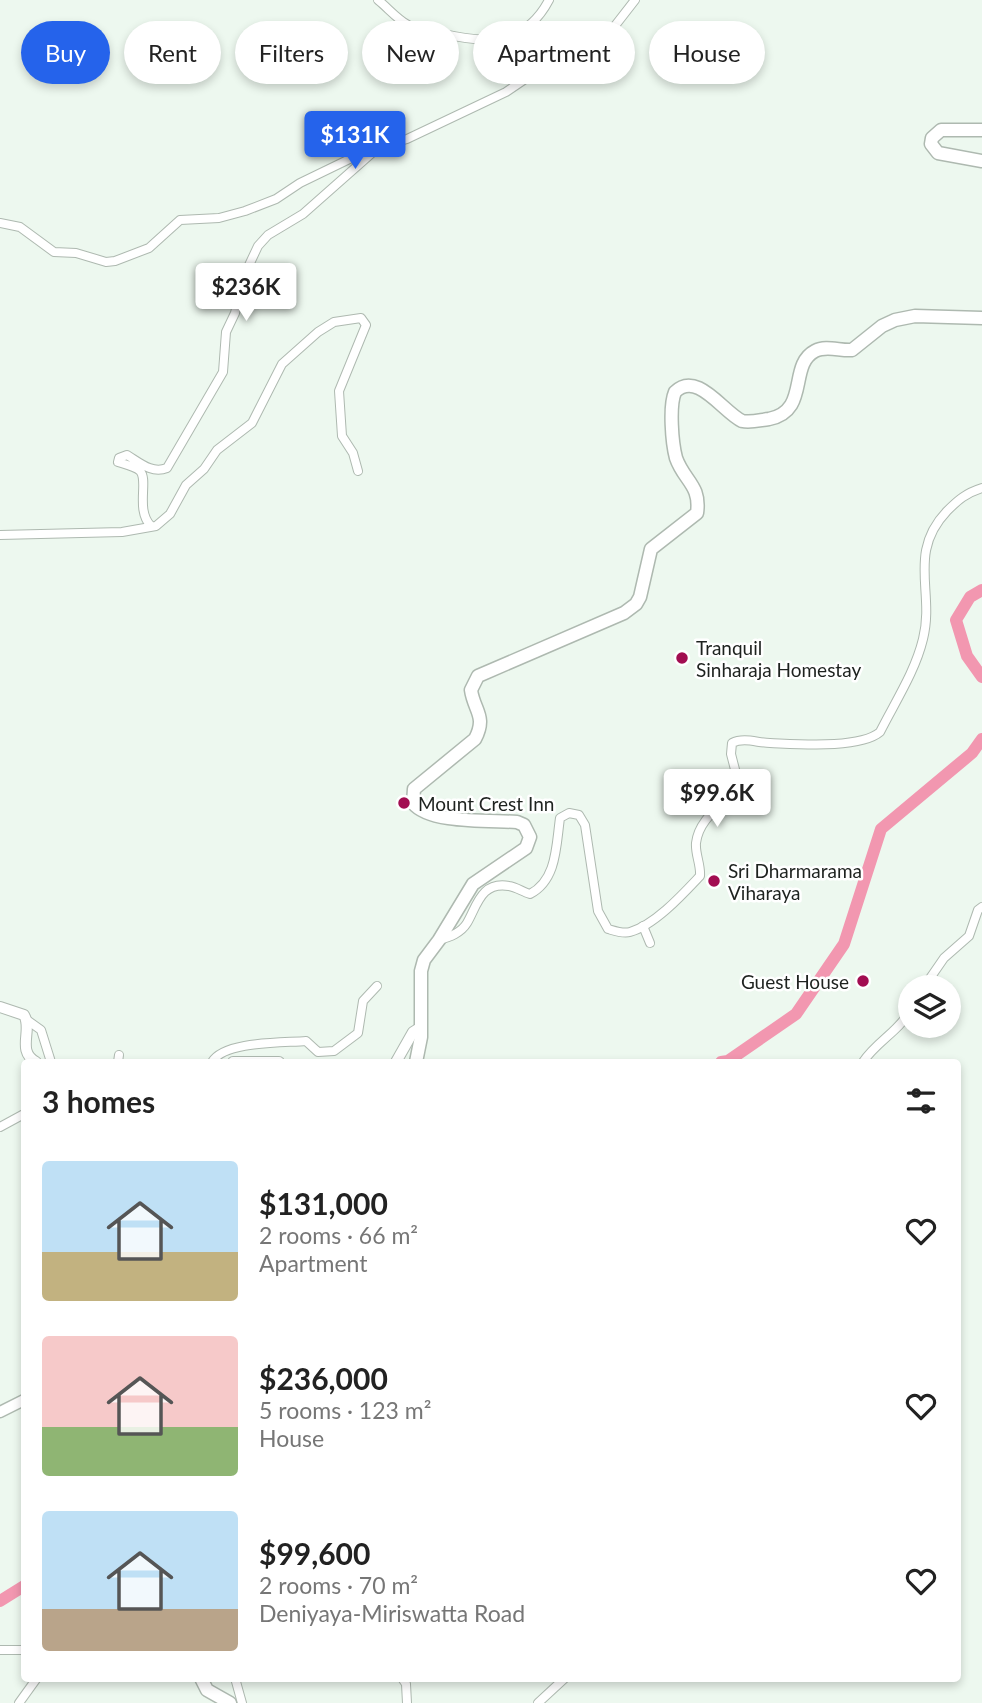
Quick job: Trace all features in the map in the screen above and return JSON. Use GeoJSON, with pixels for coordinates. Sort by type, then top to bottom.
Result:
{"type":"FeatureCollection","features":[{"type":"Feature","properties":{"kind":"main road"},"geometry":{"type":"LineString","coordinates":[[982,130],[941,130],[932,138],[932,144],[938,153],[982,161]]}},
{"type":"Feature","properties":{"kind":"main road"},"geometry":{"type":"LineString","coordinates":[[416,1059],[421,1027],[421,971],[424,960],[473,884],[526,848],[529,831],[517,822],[452,818],[424,812],[413,803],[414,789],[474,739],[479,731],[481,715],[471,690],[472,683],[478,677],[624,613],[636,604],[639,597],[651,549],[697,513],[697,492],[675,454],[671,408],[675,392],[684,386],[698,387],[742,421],[778,417],[790,408],[804,365],[814,351],[823,348],[852,350],[882,326],[915,316],[982,318]]}},
{"type":"Feature","properties":{"kind":"main road"},"geometry":{"type":"LineString","coordinates":[[0,1412],[21,1402]]}},
{"type":"Feature","properties":{"kind":"main road"},"geometry":{"type":"LineString","coordinates":[[203,1682],[207,1690],[230,1703]]}},
{"type":"Feature","properties":{"kind":"street"},"geometry":{"type":"LineString","coordinates":[[378,0],[409,26],[471,41],[496,40],[524,30],[540,18],[549,0]]}},
{"type":"Feature","properties":{"kind":"street"},"geometry":{"type":"LineString","coordinates":[[0,223],[20,227],[54,252],[115,261],[157,243],[172,225],[180,220],[219,218],[246,211],[344,161],[407,139],[506,92],[537,71],[552,47],[560,41],[577,39],[610,57],[627,56],[627,50],[613,36],[614,27],[635,0]]}},
{"type":"Feature","properties":{"kind":"street"},"geometry":{"type":"LineString","coordinates":[[151,526],[146,521],[141,502],[142,475],[140,471],[118,462],[119,458],[128,455],[150,470],[167,468],[223,372],[226,332],[235,313],[243,278],[258,246],[268,236],[303,214],[340,183],[363,159],[382,146]]}},
{"type":"Feature","properties":{"kind":"street"},"geometry":{"type":"LineString","coordinates":[[0,535],[122,531],[156,526],[170,514],[186,485],[204,469],[217,450],[252,423],[282,364],[318,331],[334,322],[361,318],[366,325],[339,391],[342,436],[353,453],[358,471]]}},
{"type":"Feature","properties":{"kind":"street"},"geometry":{"type":"LineString","coordinates":[[439,940],[454,936],[467,924],[473,905],[486,891],[500,886],[511,886],[530,894],[541,888],[550,874],[560,818],[569,813],[579,815],[585,825],[598,911],[603,924],[608,929],[622,933],[643,926],[678,900],[700,876],[696,845],[703,822],[739,785],[731,754],[732,743],[738,740],[841,743],[866,740],[880,732],[912,668],[923,638],[923,570],[928,540],[937,521],[964,494],[982,488]]}},
{"type":"Feature","properties":{"kind":"street"},"geometry":{"type":"LineString","coordinates":[[932,975],[944,958],[969,936],[978,910],[982,907]]}},
{"type":"Feature","properties":{"kind":"street"},"geometry":{"type":"LineString","coordinates":[[643,926],[650,943]]}},
{"type":"Feature","properties":{"kind":"street"},"geometry":{"type":"LineString","coordinates":[[214,1059],[224,1052],[256,1042],[306,1041],[318,1052],[334,1051],[358,1033],[363,1001],[377,986]]}},
{"type":"Feature","properties":{"kind":"street"},"geometry":{"type":"LineString","coordinates":[[0,1007],[15,1010],[41,1030],[50,1059]]}},
{"type":"Feature","properties":{"kind":"street"},"geometry":{"type":"LineString","coordinates":[[27,1020],[25,1050],[30,1059]]}},
{"type":"Feature","properties":{"kind":"street"},"geometry":{"type":"LineString","coordinates":[[398,1059],[413,1032],[421,1027]]}},
{"type":"Feature","properties":{"kind":"street"},"geometry":{"type":"LineString","coordinates":[[865,1059],[872,1049],[898,1027]]}},
{"type":"Feature","properties":{"kind":"street"},"geometry":{"type":"LineString","coordinates":[[0,1127],[21,1116]]}},
{"type":"Feature","properties":{"kind":"street"},"geometry":{"type":"LineString","coordinates":[[0,1650],[21,1650]]}},
{"type":"Feature","properties":{"kind":"street"},"geometry":{"type":"LineString","coordinates":[[19,1703],[34,1682]]}},
{"type":"Feature","properties":{"kind":"street"},"geometry":{"type":"LineString","coordinates":[[236,1682],[242,1703]]}},
{"type":"Feature","properties":{"kind":"street"},"geometry":{"type":"LineString","coordinates":[[404,1682],[407,1703]]}},
{"type":"Feature","properties":{"kind":"street"},"geometry":{"type":"LineString","coordinates":[[538,1703],[561,1682]]}},
{"type":"Feature","properties":{"kind":"waterway"},"geometry":{"type":"LineString","coordinates":[[982,590],[970,597],[956,620],[967,656],[982,677]]}},
{"type":"Feature","properties":{"kind":"waterway"},"geometry":{"type":"LineString","coordinates":[[731,1059],[796,1014],[844,944],[881,829],[972,753],[982,739]]}},
{"type":"Feature","properties":{"kind":"waterway"},"geometry":{"type":"LineString","coordinates":[[0,1601],[21,1588]]}},
{"type":"Feature","properties":{"kind":"place","name":"Tranquil Sinharaja Homestay"},"geometry":{"type":"Point","coordinates":[682,658]}},
{"type":"Feature","properties":{"kind":"place","name":"Mount Crest Inn"},"geometry":{"type":"Point","coordinates":[404,803]}},
{"type":"Feature","properties":{"kind":"place","name":"Sri Dharmarama Viharaya"},"geometry":{"type":"Point","coordinates":[714,881]}},
{"type":"Feature","properties":{"kind":"place","name":"Guest House"},"geometry":{"type":"Point","coordinates":[863,981]}}]}
